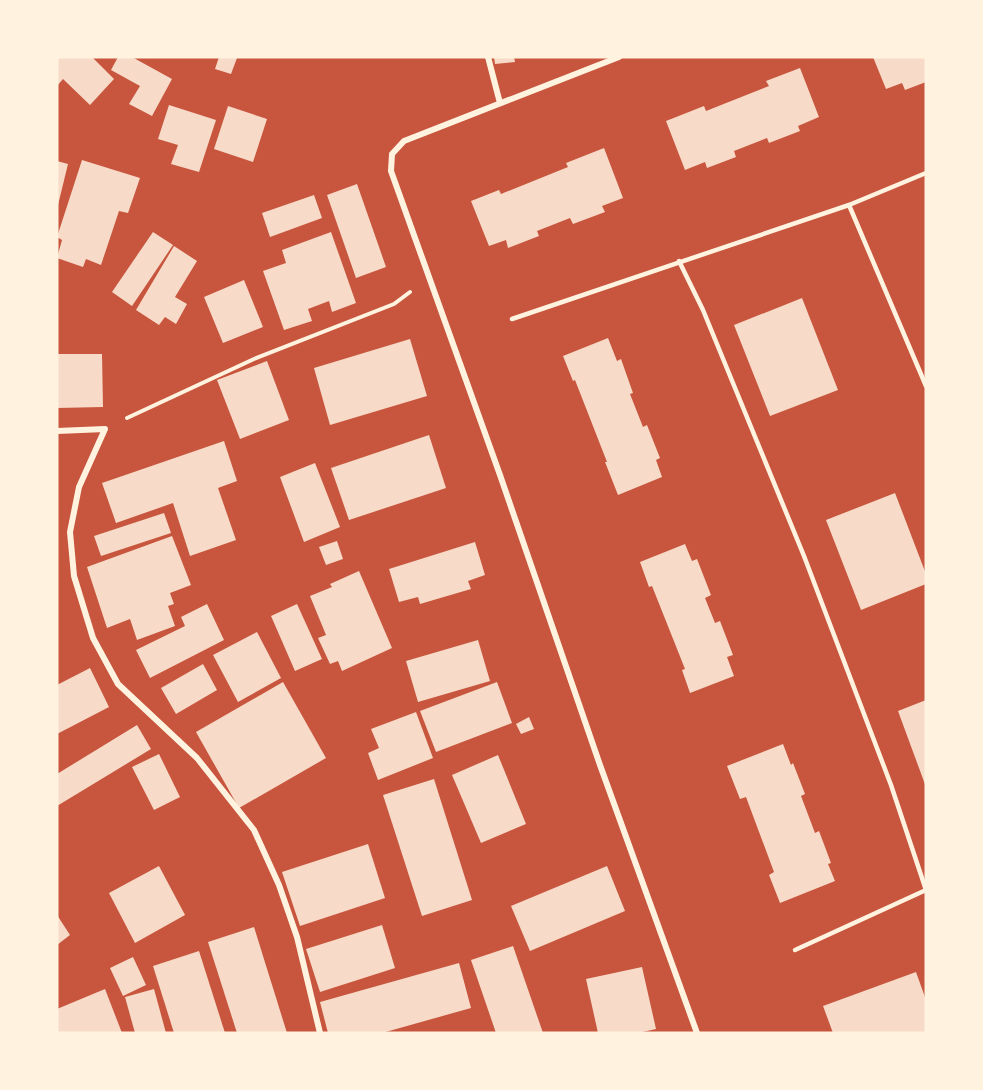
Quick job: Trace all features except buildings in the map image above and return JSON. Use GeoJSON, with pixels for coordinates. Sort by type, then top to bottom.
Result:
{"type":"FeatureCollection","features":[{"type":"Feature","properties":{"kind":"street"},"geometry":{"type":"LineString","coordinates":[[488,57],[500,103]]}},
{"type":"Feature","properties":{"kind":"street"},"geometry":{"type":"LineString","coordinates":[[619,57],[404,141],[392,154],[392,171],[600,765],[697,1033]]}},
{"type":"Feature","properties":{"kind":"street"},"geometry":{"type":"LineString","coordinates":[[57,431],[105,429],[79,487],[70,532],[74,576],[93,638],[118,684],[197,758],[254,830],[279,885],[297,937],[320,1033]]}},
{"type":"Feature","properties":{"kind":"lane"},"geometry":{"type":"LineString","coordinates":[[512,319],[849,204],[926,173]]}},
{"type":"Feature","properties":{"kind":"lane"},"geometry":{"type":"LineString","coordinates":[[849,204],[926,386]]}},
{"type":"Feature","properties":{"kind":"lane"},"geometry":{"type":"LineString","coordinates":[[679,261],[703,310],[804,556],[891,785],[926,890],[795,950]]}},
{"type":"Feature","properties":{"kind":"path"},"geometry":{"type":"LineString","coordinates":[[105,429],[254,359],[394,304],[430,276]]}}]}
